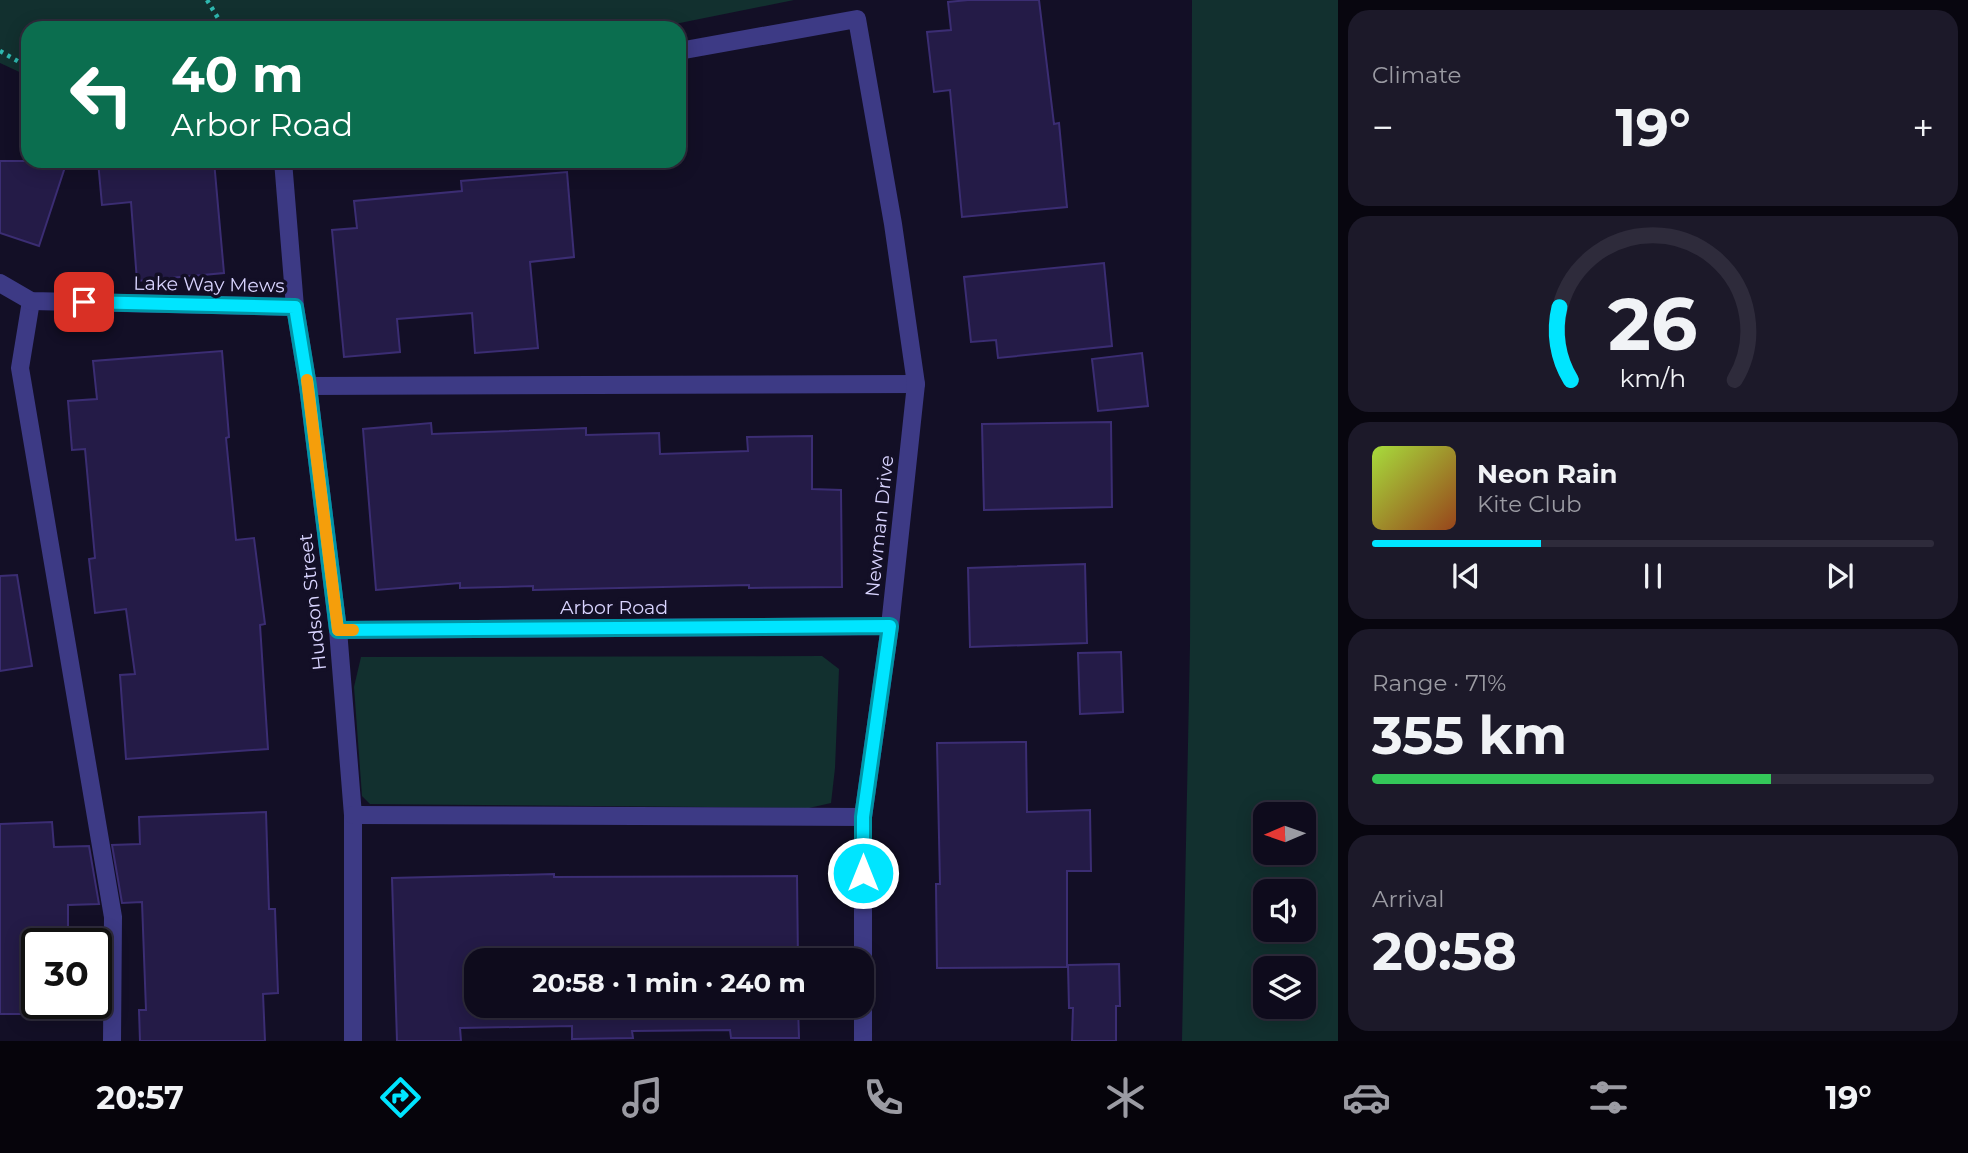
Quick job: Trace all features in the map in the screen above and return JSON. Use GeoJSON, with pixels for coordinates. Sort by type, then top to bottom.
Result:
{"type":"FeatureCollection","features":[{"type":"Feature","properties":{"kind":"street","name":"Newman Drive"},"geometry":{"type":"LineString","coordinates":[[686,50],[857,19],[893,224],[916,384],[890,626],[863,817],[863,1041]]}},
{"type":"Feature","properties":{"kind":"street","name":"Hudson Street"},"geometry":{"type":"LineString","coordinates":[[284,168],[295,307],[308,386],[338,630],[354,815],[353,1041]]}},
{"type":"Feature","properties":{"kind":"street","name":"Lake Way Mews"},"geometry":{"type":"LineString","coordinates":[[0,283],[31,301],[295,307]]}},
{"type":"Feature","properties":{"kind":"street"},"geometry":{"type":"LineString","coordinates":[[31,301],[20,368],[113,917],[113,1041]]}},
{"type":"Feature","properties":{"kind":"street"},"geometry":{"type":"LineString","coordinates":[[308,386],[916,384]]}},
{"type":"Feature","properties":{"kind":"street","name":"Arbor Road"},"geometry":{"type":"LineString","coordinates":[[338,630],[890,626]]}},
{"type":"Feature","properties":{"kind":"street"},"geometry":{"type":"LineString","coordinates":[[354,815],[863,817]]}},
{"type":"Feature","properties":{"kind":"path"},"geometry":{"type":"LineString","coordinates":[[207,0],[220,21]]}},
{"type":"Feature","properties":{"kind":"path"},"geometry":{"type":"LineString","coordinates":[[0,51],[21,63]]}},
{"type":"Feature","properties":{"kind":"green space"},"geometry":{"type":"Polygon","coordinates":[[[0,0],[794,0],[686,22],[21,21],[21,73],[0,63],[0,0]]]}},
{"type":"Feature","properties":{"kind":"green space"},"geometry":{"type":"Polygon","coordinates":[[[1192,0],[1338,0],[1338,1041],[1182,1041],[1190,645],[1192,0]]]}},
{"type":"Feature","properties":{"kind":"green space"},"geometry":{"type":"Polygon","coordinates":[[[822,656],[839,669],[831,803],[809,808],[370,804],[362,796],[354,687],[361,657],[822,656]]]}},
{"type":"Feature","properties":{"kind":"building"},"geometry":{"type":"Polygon","coordinates":[[[1039,0],[1054,124],[1059,123],[1067,207],[962,217],[950,90],[934,92],[927,32],[951,30],[948,2],[1039,0]]]}},
{"type":"Feature","properties":{"kind":"building"},"geometry":{"type":"Polygon","coordinates":[[[0,161],[21,161],[21,168],[65,168],[39,246],[0,233],[0,161]]]}},
{"type":"Feature","properties":{"kind":"building"},"geometry":{"type":"Polygon","coordinates":[[[99,168],[215,168],[224,273],[137,281],[131,202],[102,205],[99,168]]]}},
{"type":"Feature","properties":{"kind":"building"},"geometry":{"type":"Polygon","coordinates":[[[567,172],[574,257],[530,262],[538,348],[475,353],[472,313],[397,319],[400,352],[344,357],[332,230],[357,228],[354,201],[462,191],[461,181],[567,172]]]}},
{"type":"Feature","properties":{"kind":"building"},"geometry":{"type":"Polygon","coordinates":[[[1104,263],[1112,346],[998,358],[996,340],[971,342],[964,277],[1104,263]]]}},
{"type":"Feature","properties":{"kind":"building"},"geometry":{"type":"Polygon","coordinates":[[[222,351],[229,437],[226,438],[236,540],[254,538],[265,624],[260,625],[268,749],[126,759],[120,675],[135,674],[126,609],[95,613],[89,559],[95,558],[85,449],[72,450],[68,401],[97,399],[93,361],[222,351]]]}},
{"type":"Feature","properties":{"kind":"building"},"geometry":{"type":"Polygon","coordinates":[[[1142,353],[1148,406],[1098,411],[1092,359],[1142,353]]]}},
{"type":"Feature","properties":{"kind":"building"},"geometry":{"type":"Polygon","coordinates":[[[1111,422],[1112,507],[984,510],[982,424],[1111,422]]]}},
{"type":"Feature","properties":{"kind":"building"},"geometry":{"type":"Polygon","coordinates":[[[431,423],[432,434],[586,428],[586,435],[659,433],[660,454],[748,451],[747,437],[812,436],[812,489],[841,490],[842,587],[749,588],[749,585],[533,590],[533,586],[460,588],[460,583],[376,590],[363,429],[431,423]]]}},
{"type":"Feature","properties":{"kind":"building"},"geometry":{"type":"Polygon","coordinates":[[[1085,564],[1087,643],[970,647],[968,568],[1085,564]]]}},
{"type":"Feature","properties":{"kind":"building"},"geometry":{"type":"Polygon","coordinates":[[[17,575],[32,666],[0,671],[0,576],[17,575]]]}},
{"type":"Feature","properties":{"kind":"building"},"geometry":{"type":"Polygon","coordinates":[[[1121,652],[1123,712],[1080,714],[1078,653],[1121,652]]]}},
{"type":"Feature","properties":{"kind":"building"},"geometry":{"type":"Polygon","coordinates":[[[1026,742],[1027,812],[1090,810],[1091,871],[1067,871],[1067,967],[937,968],[936,884],[940,884],[937,743],[1026,742]]]}},
{"type":"Feature","properties":{"kind":"building"},"geometry":{"type":"Polygon","coordinates":[[[266,812],[269,909],[275,909],[278,993],[263,994],[265,1041],[140,1041],[139,1010],[146,1010],[142,902],[122,903],[112,845],[140,844],[139,817],[266,812]]]}},
{"type":"Feature","properties":{"kind":"building"},"geometry":{"type":"Polygon","coordinates":[[[52,822],[54,847],[89,846],[99,904],[68,905],[68,928],[21,928],[21,1014],[0,1014],[0,824],[52,822]]]}},
{"type":"Feature","properties":{"kind":"building"},"geometry":{"type":"Polygon","coordinates":[[[554,874],[554,877],[797,876],[798,948],[464,948],[464,1018],[798,1018],[799,1038],[731,1038],[730,1030],[632,1031],[633,1038],[572,1039],[572,1026],[460,1028],[461,1041],[397,1041],[392,878],[554,874]]]}},
{"type":"Feature","properties":{"kind":"building"},"geometry":{"type":"Polygon","coordinates":[[[1119,964],[1120,1006],[1116,1006],[1116,1041],[1072,1041],[1073,1008],[1069,1008],[1068,965],[1119,964]]]}},
{"type":"Feature","properties":{"kind":"slow traffic"},"geometry":{"type":"LineString","coordinates":[[307,380],[338,630],[353,630]]}},
{"type":"Feature","properties":{"kind":"route"},"geometry":{"type":"LineString","coordinates":[[84,302],[295,307],[308,386],[338,630],[890,626],[863,817],[863,873]]}}]}
